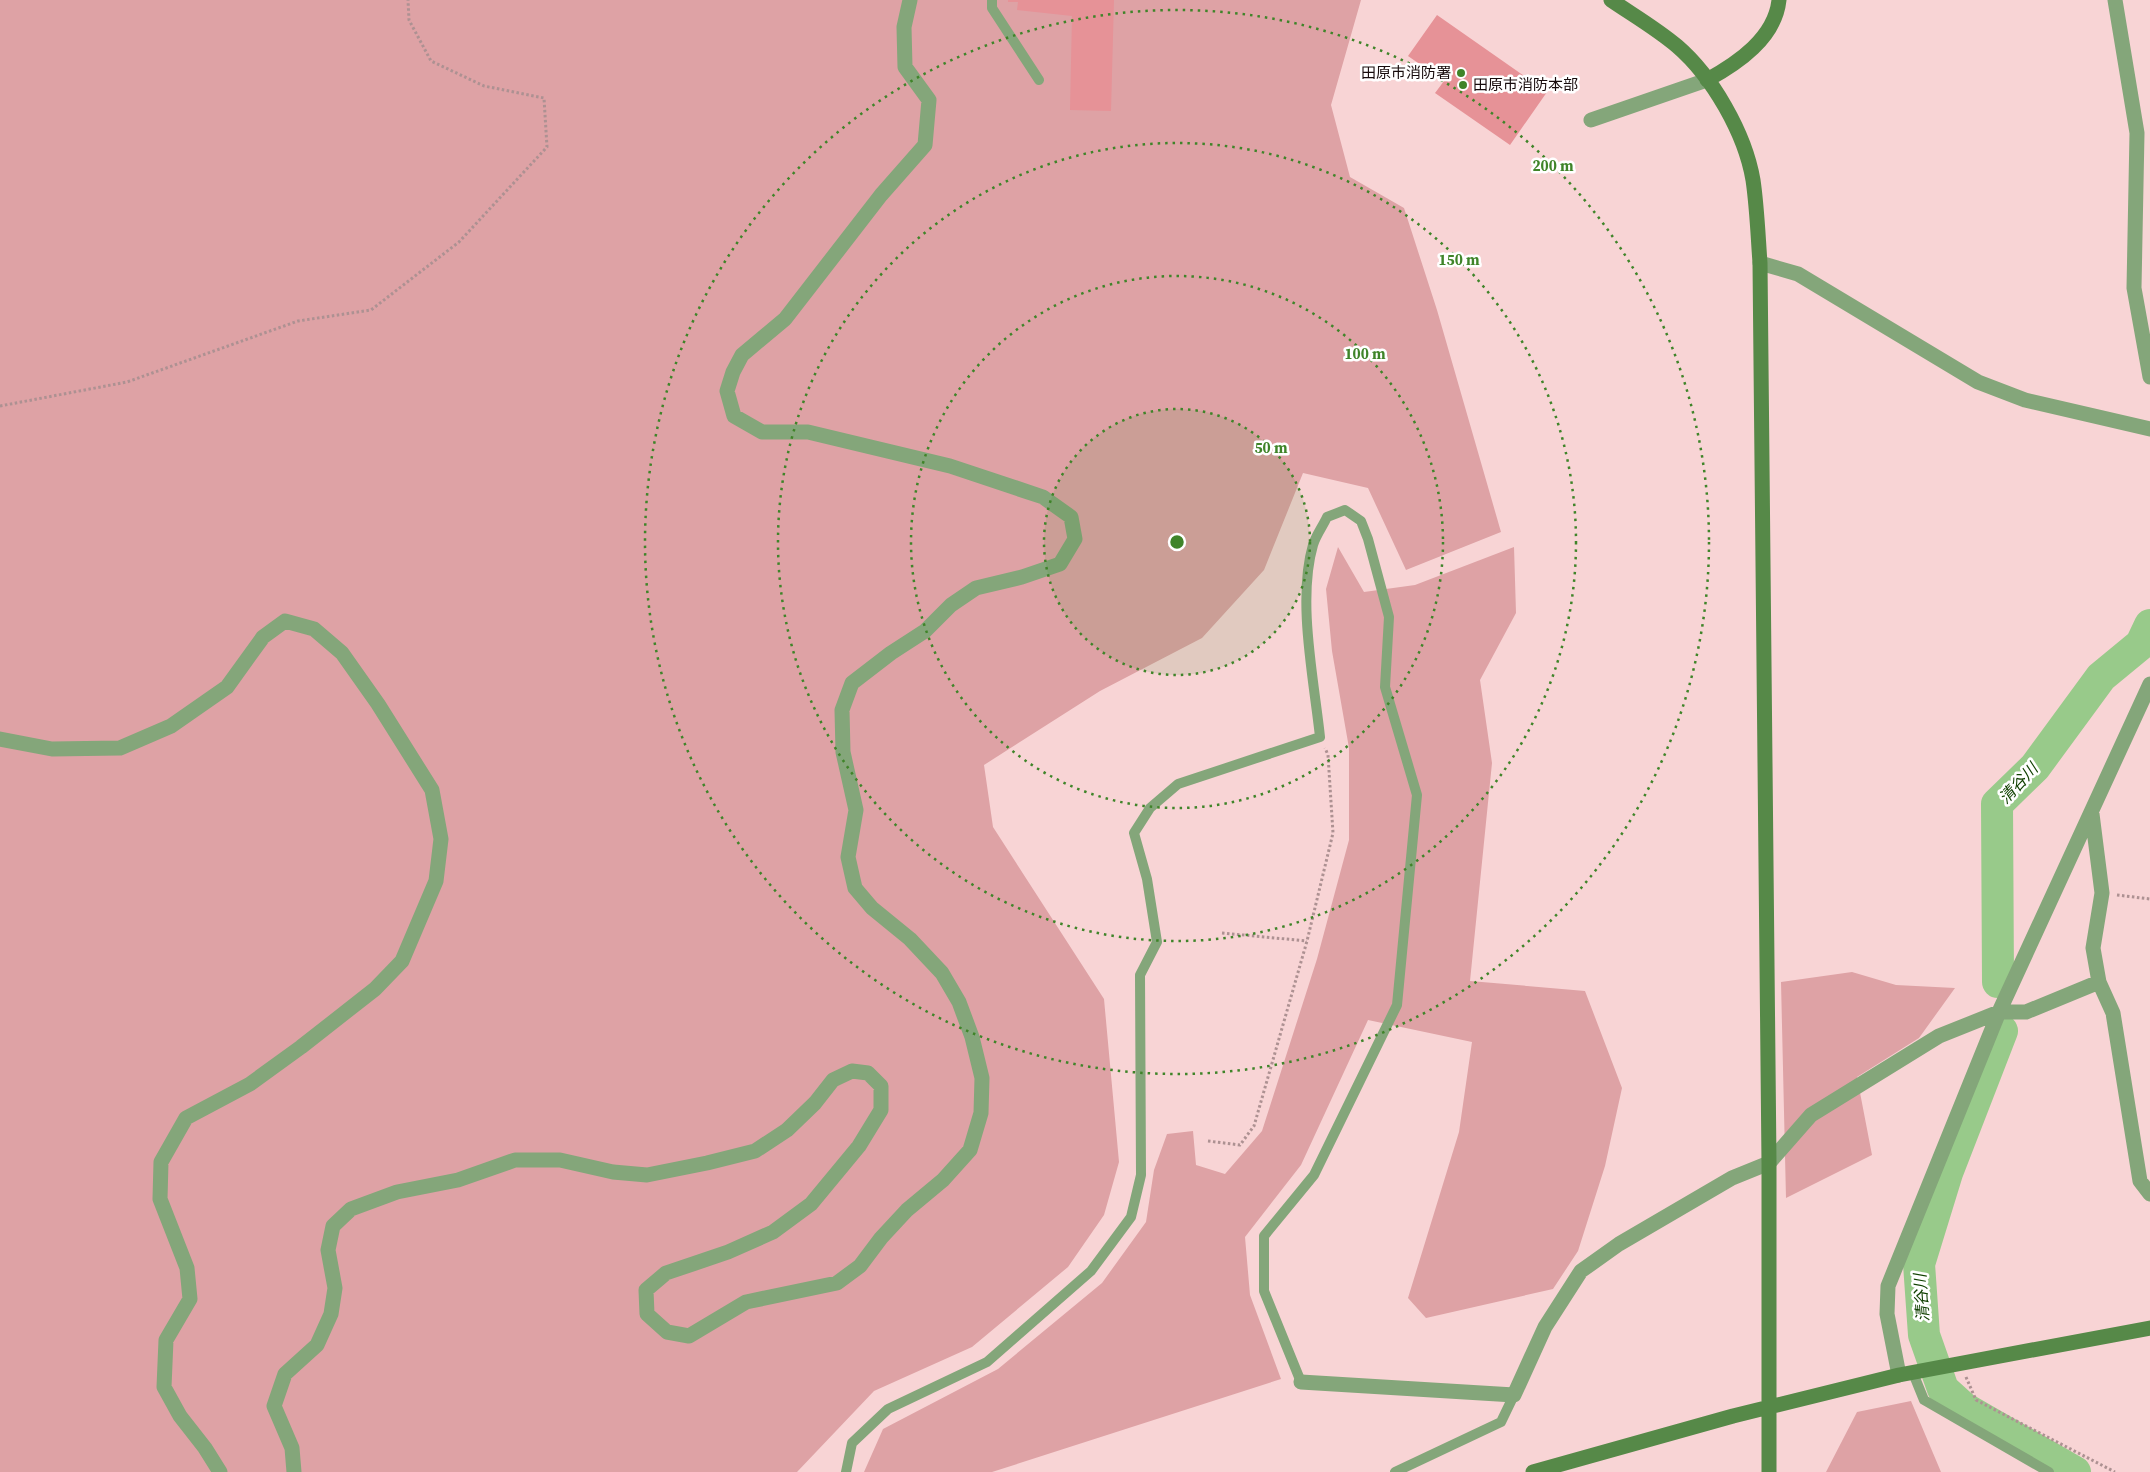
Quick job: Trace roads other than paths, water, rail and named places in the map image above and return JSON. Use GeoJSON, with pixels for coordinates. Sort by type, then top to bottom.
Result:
{"type":"FeatureCollection","features":[{"type":"Feature","properties":{"kind":"street"},"geometry":{"type":"LineString","coordinates":[[294,1472],[292,1448],[274,1406],[285,1374],[317,1345],[331,1314],[335,1288],[328,1250],[333,1226],[350,1209],[397,1192],[458,1180],[515,1160],[560,1160],[614,1172],[647,1175],[755,1151],[787,1130],[815,1103],[833,1080],[852,1071],[868,1073],[881,1086],[882,1110],[860,1146],[811,1204],[773,1232],[728,1252],[666,1273],[646,1290],[646,1314],[667,1332],[689,1336],[746,1302],[836,1283],[860,1266],[900,1217],[943,1180],[970,1150],[981,1113],[982,1078],[972,1037],[959,1002],[942,973],[910,940],[872,908],[854,888],[848,857],[856,810],[843,752],[842,710],[852,683],[891,653],[926,631],[951,605],[970,592],[976,588],[1022,578],[1060,564],[1075,539],[1070,517],[1043,497],[950,466],[808,432],[762,432],[734,416],[728,391],[733,372],[742,355],[785,319],[881,195],[924,145],[929,100],[905,67],[904,26],[910,0]]}},
{"type":"Feature","properties":{"kind":"street"},"geometry":{"type":"LineString","coordinates":[[1611,0],[1677,46],[1707,80],[1726,106],[1744,148],[1753,179],[1760,263],[1769,1162],[1769,1472]]}},
{"type":"Feature","properties":{"kind":"street"},"geometry":{"type":"LineString","coordinates":[[1592,120],[1707,80],[1735,64],[1762,38],[1778,11],[1780,0]]}},
{"type":"Feature","properties":{"kind":"street"},"geometry":{"type":"LineString","coordinates":[[2115,0],[2137,133],[2134,288],[2149,367]]}},
{"type":"Feature","properties":{"kind":"street"},"geometry":{"type":"LineString","coordinates":[[1760,263],[1798,274],[1978,382],[2025,400],[2150,429]]}},
{"type":"Feature","properties":{"kind":"street"},"geometry":{"type":"LineString","coordinates":[[0,738],[52,749],[120,748],[172,726],[227,687],[263,637],[285,621],[314,629],[342,653],[378,704],[432,790],[441,839],[436,881],[402,961],[375,989],[301,1047],[250,1084],[186,1118],[161,1162],[160,1199],[187,1268],[190,1299],[166,1340],[164,1387],[180,1416],[205,1448],[220,1472]]}},
{"type":"Feature","properties":{"kind":"street"},"geometry":{"type":"LineString","coordinates":[[1906,1374],[1887,1314],[1888,1286],[1999,1012],[2092,814],[2150,684]]}},
{"type":"Feature","properties":{"kind":"street"},"geometry":{"type":"LineString","coordinates":[[2092,814],[2102,893],[2093,948],[2099,982],[2113,1013],[2140,1181],[2150,1194]]}},
{"type":"Feature","properties":{"kind":"street"},"geometry":{"type":"LineString","coordinates":[[1301,1382],[1514,1394],[1545,1327],[1581,1271],[1619,1244],[1732,1178],[1769,1162],[1811,1115],[1939,1036],[1999,1012],[2026,1012],[2099,982]]}},
{"type":"Feature","properties":{"kind":"street"},"geometry":{"type":"LineString","coordinates":[[1533,1472],[1768,1407],[1906,1374],[2150,1328]]}},
{"type":"Feature","properties":{"kind":"lane"},"geometry":{"type":"LineString","coordinates":[[992,0],[992,8],[1039,80]]}},
{"type":"Feature","properties":{"kind":"lane"},"geometry":{"type":"LineString","coordinates":[[846,1472],[852,1443],[888,1409],[987,1362],[1091,1271],[1130,1217],[1141,1175],[1140,975],[1157,942],[1147,879],[1134,832],[1150,808],[1178,784],[1320,737],[1309,638],[1306,582],[1313,544],[1327,517],[1346,510],[1361,521],[1368,539],[1388,617],[1385,687],[1417,794],[1397,1005],[1314,1175],[1264,1236],[1264,1291],[1301,1382]]}},
{"type":"Feature","properties":{"kind":"lane"},"geometry":{"type":"LineString","coordinates":[[1906,1374],[1924,1400],[2049,1472]]}},
{"type":"Feature","properties":{"kind":"lane"},"geometry":{"type":"LineString","coordinates":[[1395,1472],[1501,1422],[1514,1394]]}},
{"type":"Feature","properties":{"kind":"waterway","name":"清谷川"},"geometry":{"type":"LineString","coordinates":[[1998,982],[1997,804],[2035,767],[2101,677],[2141,644],[2150,625]]}},
{"type":"Feature","properties":{"kind":"waterway","name":"清谷川"},"geometry":{"type":"LineString","coordinates":[[2002,1031],[1947,1173],[1919,1264],[1924,1335],[1943,1389],[1964,1408],[2075,1472]]}},
{"type":"Feature","properties":{"kind":"place","name":"田原市消防署"},"geometry":{"type":"Point","coordinates":[1461,73]}},
{"type":"Feature","properties":{"kind":"place","name":"田原市消防本部"},"geometry":{"type":"Point","coordinates":[1463,85]}}]}
